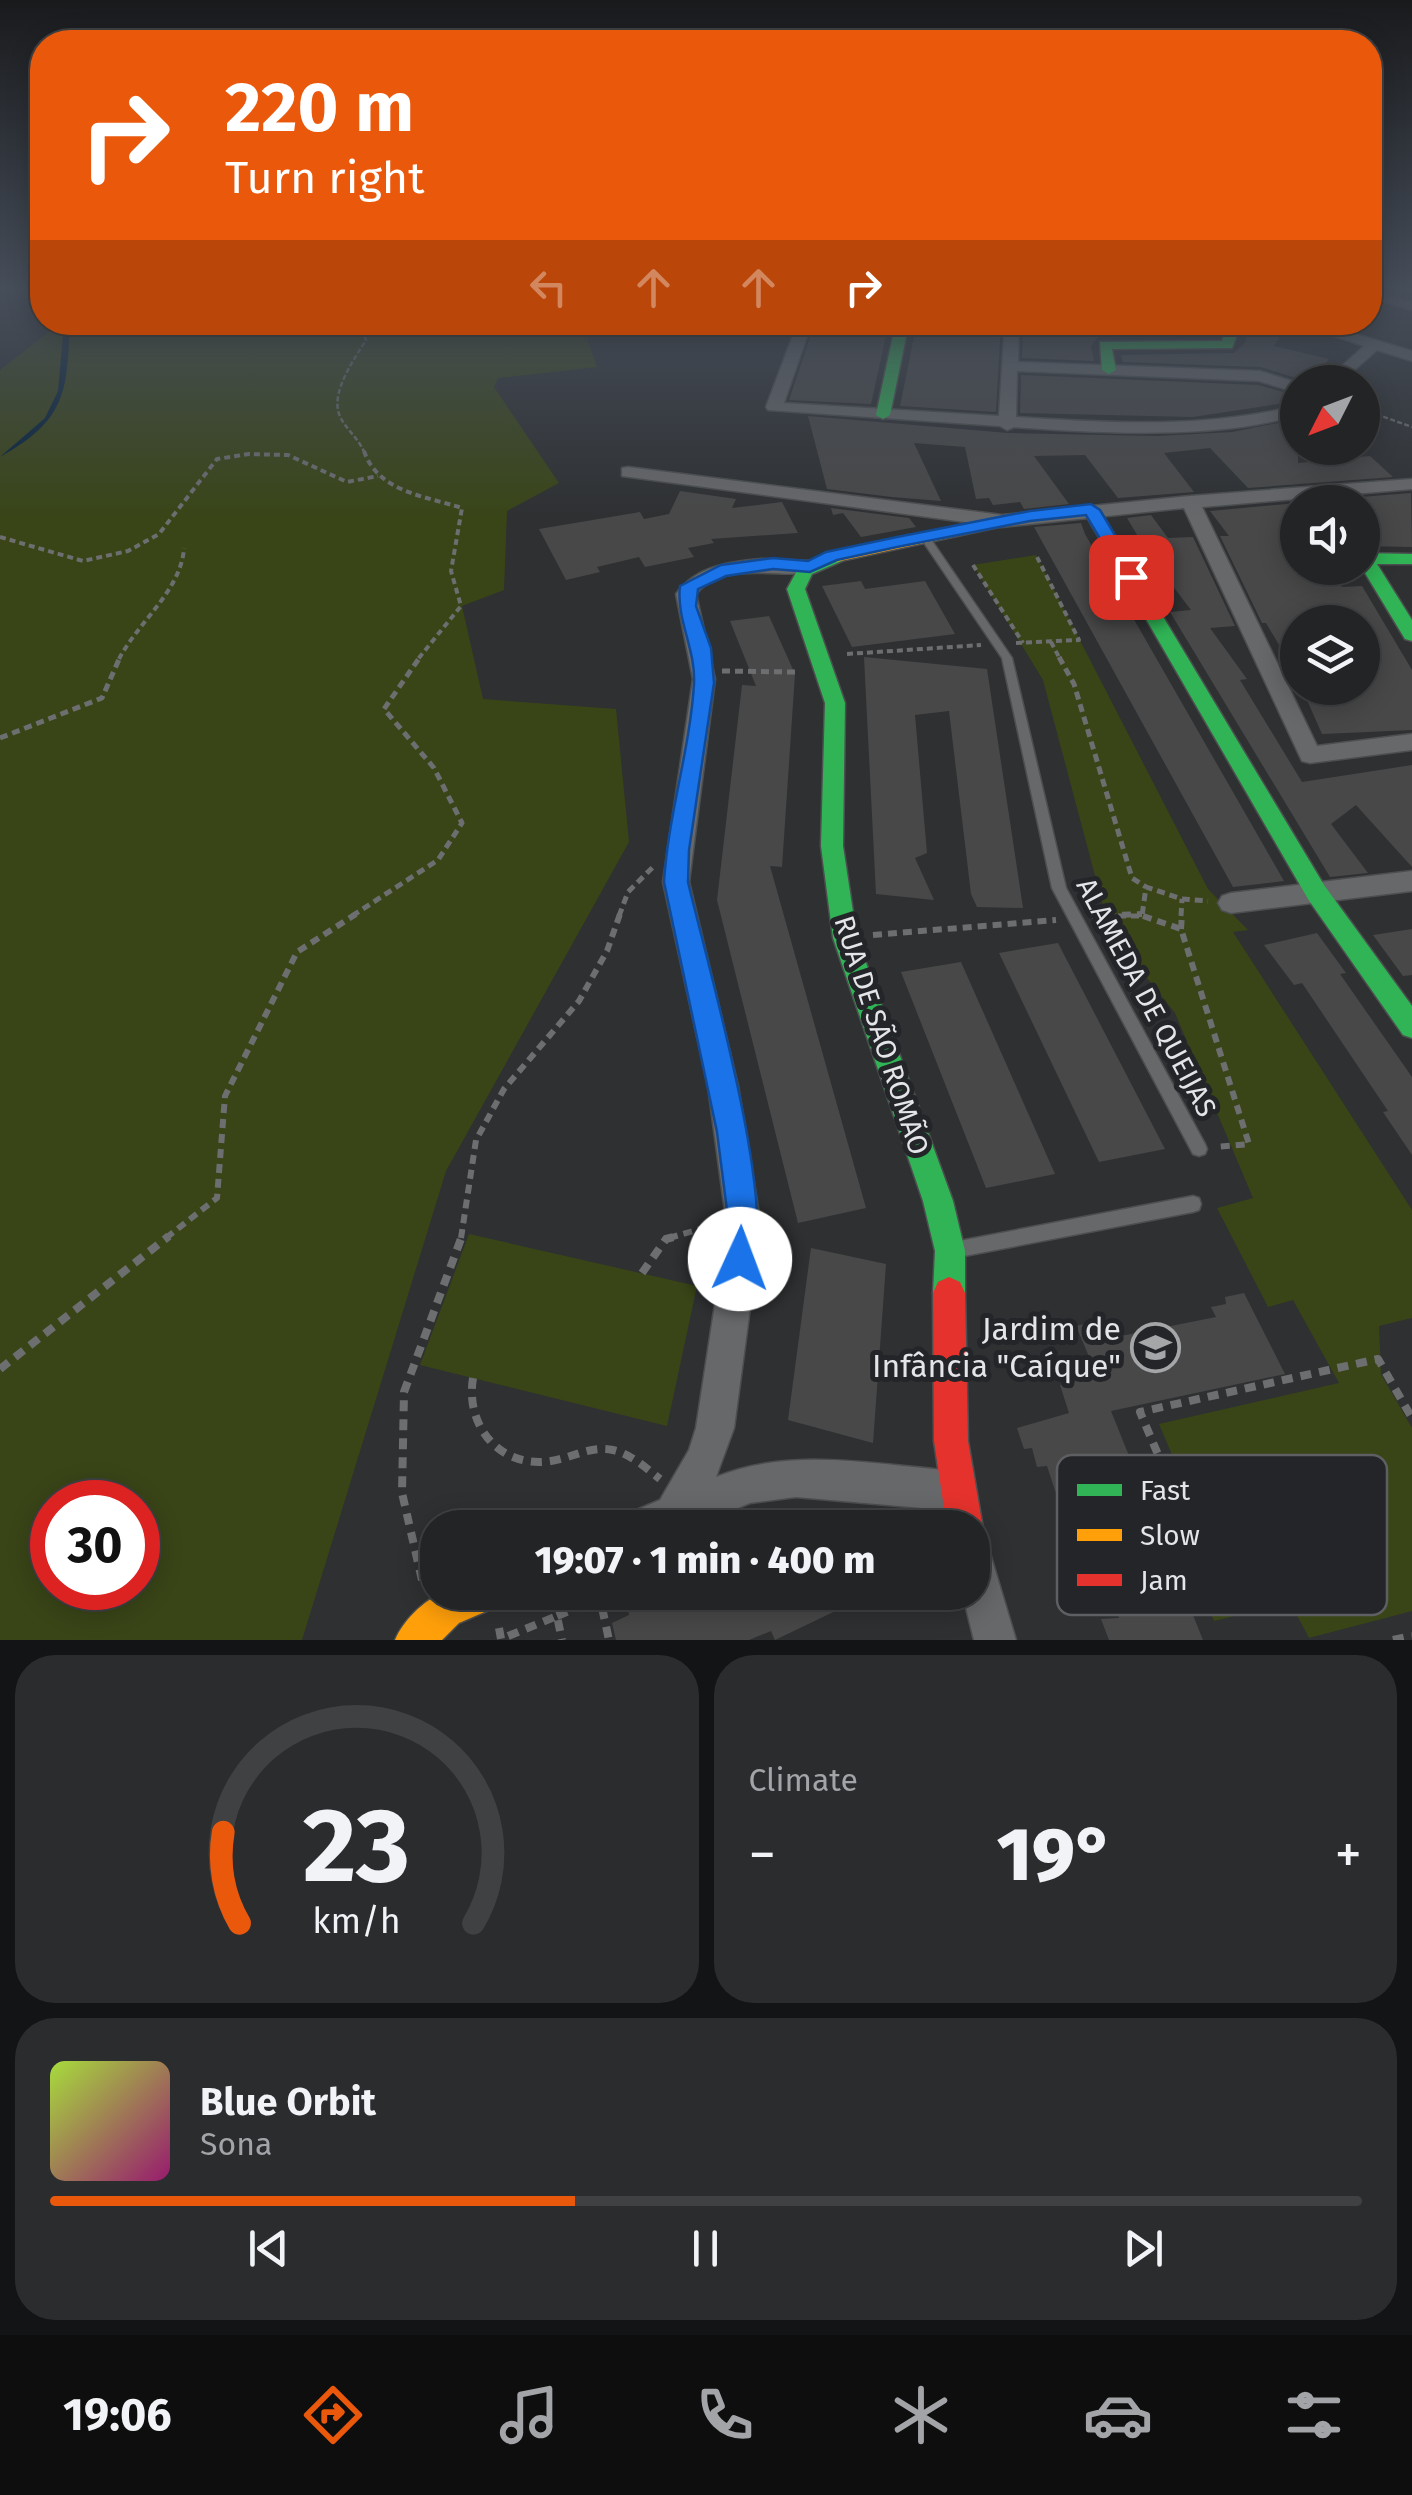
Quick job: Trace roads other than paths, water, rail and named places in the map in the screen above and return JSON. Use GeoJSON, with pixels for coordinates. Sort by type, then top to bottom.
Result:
{"type":"FeatureCollection","features":[{"type":"Feature","properties":{"kind":"street"},"geometry":{"type":"LineString","coordinates":[[789,366],[774,407],[1106,428],[1196,425],[1280,415]]}},
{"type":"Feature","properties":{"kind":"street"},"geometry":{"type":"LineString","coordinates":[[883,415],[894,366]]}},
{"type":"Feature","properties":{"kind":"street"},"geometry":{"type":"LineString","coordinates":[[1007,424],[1010,366],[1260,376],[1280,382]]}},
{"type":"Feature","properties":{"kind":"street"},"geometry":{"type":"LineString","coordinates":[[1108,366],[1109,370]]}},
{"type":"Feature","properties":{"kind":"street"},"geometry":{"type":"LineString","coordinates":[[628,472],[1002,521]]}},
{"type":"Feature","properties":{"kind":"street"},"geometry":{"type":"LineString","coordinates":[[666,1510],[705,1459],[715,1428],[744,1226],[723,1086],[676,882],[704,683],[701,648],[686,594],[698,580],[721,571],[773,564],[810,566],[832,556],[1002,521],[1190,501],[1412,484]]}},
{"type":"Feature","properties":{"kind":"street"},"geometry":{"type":"LineString","coordinates":[[1190,501],[1310,755],[1412,742]]}},
{"type":"Feature","properties":{"kind":"street"},"geometry":{"type":"LineString","coordinates":[[1091,510],[1316,892],[1412,1028]]}},
{"type":"Feature","properties":{"kind":"street"},"geometry":{"type":"LineString","coordinates":[[1412,559],[1365,558],[1412,635]]}},
{"type":"Feature","properties":{"kind":"street","name":"RUA DE SÃO ROMÃO"},"geometry":{"type":"LineString","coordinates":[[810,566],[796,589],[834,703],[832,846],[845,938],[938,1201],[950,1251],[948,1397],[961,1509]]}},
{"type":"Feature","properties":{"kind":"street"},"geometry":{"type":"LineString","coordinates":[[1231,903],[1412,881]]}},
{"type":"Feature","properties":{"kind":"street"},"geometry":{"type":"LineString","coordinates":[[684,1510],[750,1484],[796,1478],[961,1509]]}},
{"type":"Feature","properties":{"kind":"street"},"geometry":{"type":"LineString","coordinates":[[414,1640],[446,1610]]}},
{"type":"Feature","properties":{"kind":"street"},"geometry":{"type":"LineString","coordinates":[[985,1610],[992,1639]]}},
{"type":"Feature","properties":{"kind":"lane","name":"ALAMEDA DE QUEIJAS"},"geometry":{"type":"LineString","coordinates":[[925,537],[1000,644],[1011,670],[1059,888],[1199,1149]]}},
{"type":"Feature","properties":{"kind":"lane"},"geometry":{"type":"LineString","coordinates":[[950,1251],[1192,1204]]}},
{"type":"Feature","properties":{"kind":"water"},"geometry":{"type":"Polygon","coordinates":[[[60,366],[67,366],[59,402],[50,417],[0,457],[45,418],[58,391],[60,366]]]}},
{"type":"Feature","properties":{"kind":"place","name":"Jardim de Infância \"Caíque\""},"geometry":{"type":"Point","coordinates":[1156,1347]}}]}
